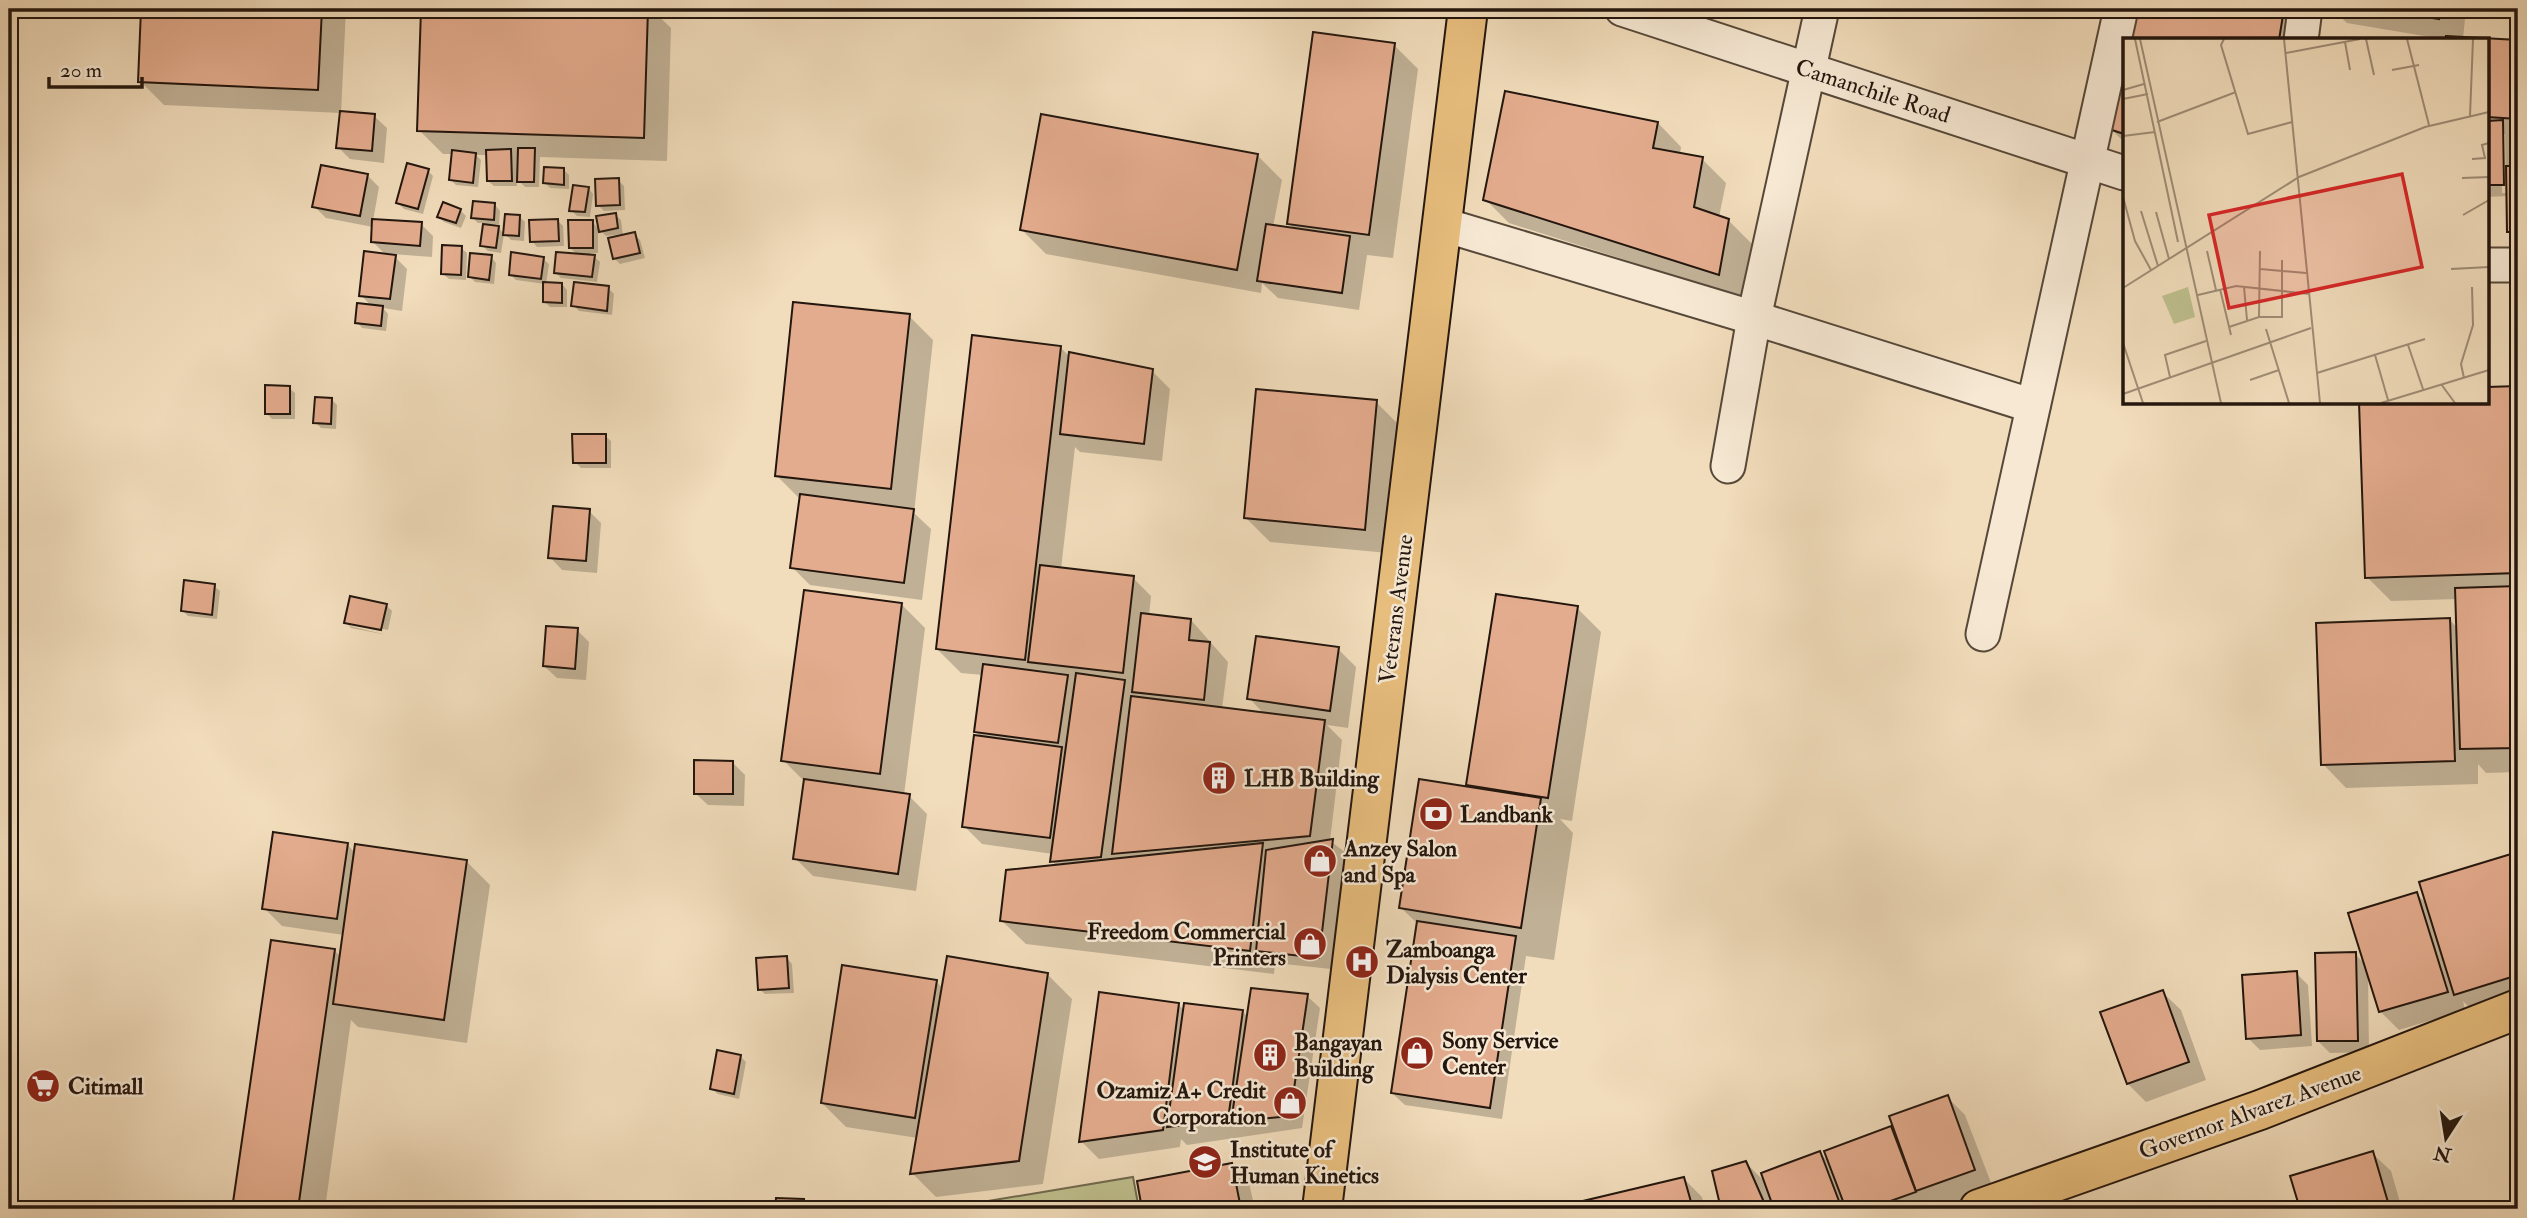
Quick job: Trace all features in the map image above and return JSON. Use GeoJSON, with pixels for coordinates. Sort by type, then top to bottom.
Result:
{"type":"FeatureCollection","features":[{"type":"Feature","properties":{"kind":"main road","name":"Veterans Avenue"},"geometry":{"type":"LineString","coordinates":[[1322,1209],[1468,9]]}},
{"type":"Feature","properties":{"kind":"main road","name":"Governor Alvarez Avenue"},"geometry":{"type":"LineString","coordinates":[[1979,1209],[2260,1110],[2518,1009]]}},
{"type":"Feature","properties":{"kind":"street","name":"Camanchile Road"},"geometry":{"type":"LineString","coordinates":[[1622,9],[2123,173]]}},
{"type":"Feature","properties":{"kind":"street"},"geometry":{"type":"LineString","coordinates":[[1728,466],[1754,318],[1822,9]]}},
{"type":"Feature","properties":{"kind":"street"},"geometry":{"type":"LineString","coordinates":[[1983,634],[2121,9]]}},
{"type":"Feature","properties":{"kind":"street"},"geometry":{"type":"LineString","coordinates":[[2301,38],[2305,9]]}},
{"type":"Feature","properties":{"kind":"street"},"geometry":{"type":"LineString","coordinates":[[1441,224],[1754,318],[2033,406]]}},
{"type":"Feature","properties":{"kind":"street"},"geometry":{"type":"LineString","coordinates":[[2488,265],[2518,265]]}},
{"type":"Feature","properties":{"kind":"green space"},"geometry":{"type":"Polygon","coordinates":[[[1133,1177],[1139,1209],[940,1209],[1133,1177]]]}},
{"type":"Feature","properties":{"kind":"building"},"geometry":{"type":"Polygon","coordinates":[[[141,9],[322,9],[318,90],[138,82],[141,9]]]}},
{"type":"Feature","properties":{"kind":"building"},"geometry":{"type":"Polygon","coordinates":[[[421,9],[648,9],[644,138],[417,131],[421,9]]]}},
{"type":"Feature","properties":{"kind":"building"},"geometry":{"type":"Polygon","coordinates":[[[2132,9],[2284,9],[2279,38],[2126,38],[2132,9]]]}},
{"type":"Feature","properties":{"kind":"building"},"geometry":{"type":"Polygon","coordinates":[[[2377,9],[2440,9],[2439,19],[2377,9]]]}},
{"type":"Feature","properties":{"kind":"building"},"geometry":{"type":"Polygon","coordinates":[[[1313,32],[1395,43],[1369,235],[1287,224],[1313,32]]]}},
{"type":"Feature","properties":{"kind":"building"},"geometry":{"type":"Polygon","coordinates":[[[2446,36],[2482,38],[2446,38],[2446,36]]]}},
{"type":"Feature","properties":{"kind":"building"},"geometry":{"type":"Polygon","coordinates":[[[2488,38],[2518,40],[2518,119],[2488,117],[2488,38]]]}},
{"type":"Feature","properties":{"kind":"building"},"geometry":{"type":"Polygon","coordinates":[[[2123,54],[2123,134],[2109,129],[2123,54]]]}},
{"type":"Feature","properties":{"kind":"building"},"geometry":{"type":"Polygon","coordinates":[[[1505,91],[1658,122],[1653,148],[1703,157],[1694,207],[1729,219],[1719,275],[1483,200],[1505,91]]]}},
{"type":"Feature","properties":{"kind":"building"},"geometry":{"type":"Polygon","coordinates":[[[340,111],[375,114],[372,151],[336,148],[340,111]]]}},
{"type":"Feature","properties":{"kind":"building"},"geometry":{"type":"Polygon","coordinates":[[[1041,114],[1258,154],[1237,270],[1020,230],[1041,114]]]}},
{"type":"Feature","properties":{"kind":"building"},"geometry":{"type":"Polygon","coordinates":[[[2503,120],[2504,185],[2488,185],[2488,121],[2503,120]]]}},
{"type":"Feature","properties":{"kind":"building"},"geometry":{"type":"Polygon","coordinates":[[[518,148],[535,148],[534,182],[517,182],[518,148]]]}},
{"type":"Feature","properties":{"kind":"building"},"geometry":{"type":"Polygon","coordinates":[[[511,149],[512,181],[487,181],[486,150],[511,149]]]}},
{"type":"Feature","properties":{"kind":"building"},"geometry":{"type":"Polygon","coordinates":[[[452,150],[476,153],[473,183],[449,180],[452,150]]]}},
{"type":"Feature","properties":{"kind":"building"},"geometry":{"type":"Polygon","coordinates":[[[407,163],[429,169],[418,209],[396,203],[407,163]]]}},
{"type":"Feature","properties":{"kind":"building"},"geometry":{"type":"Polygon","coordinates":[[[321,165],[368,174],[360,216],[312,207],[321,165]]]}},
{"type":"Feature","properties":{"kind":"building"},"geometry":{"type":"Polygon","coordinates":[[[2506,166],[2518,166],[2518,232],[2507,232],[2506,166]]]}},
{"type":"Feature","properties":{"kind":"building"},"geometry":{"type":"Polygon","coordinates":[[[544,167],[564,168],[564,185],[543,183],[544,167]]]}},
{"type":"Feature","properties":{"kind":"building"},"geometry":{"type":"Polygon","coordinates":[[[619,178],[620,205],[596,206],[595,179],[619,178]]]}},
{"type":"Feature","properties":{"kind":"building"},"geometry":{"type":"Polygon","coordinates":[[[573,185],[589,187],[585,212],[569,211],[573,185]]]}},
{"type":"Feature","properties":{"kind":"building"},"geometry":{"type":"Polygon","coordinates":[[[473,201],[495,203],[494,220],[471,218],[473,201]]]}},
{"type":"Feature","properties":{"kind":"building"},"geometry":{"type":"Polygon","coordinates":[[[443,202],[461,209],[456,223],[437,217],[443,202]]]}},
{"type":"Feature","properties":{"kind":"building"},"geometry":{"type":"Polygon","coordinates":[[[616,213],[618,228],[599,232],[596,216],[616,213]]]}},
{"type":"Feature","properties":{"kind":"building"},"geometry":{"type":"Polygon","coordinates":[[[505,214],[520,215],[519,236],[503,235],[505,214]]]}},
{"type":"Feature","properties":{"kind":"building"},"geometry":{"type":"Polygon","coordinates":[[[372,219],[422,222],[420,246],[371,242],[372,219]]]}},
{"type":"Feature","properties":{"kind":"building"},"geometry":{"type":"Polygon","coordinates":[[[558,219],[559,241],[530,242],[529,220],[558,219]]]}},
{"type":"Feature","properties":{"kind":"building"},"geometry":{"type":"Polygon","coordinates":[[[568,220],[593,220],[593,248],[569,248],[568,220]]]}},
{"type":"Feature","properties":{"kind":"building"},"geometry":{"type":"Polygon","coordinates":[[[483,224],[499,226],[496,248],[480,246],[483,224]]]}},
{"type":"Feature","properties":{"kind":"building"},"geometry":{"type":"Polygon","coordinates":[[[1266,224],[1350,236],[1342,293],[1257,281],[1266,224]]]}},
{"type":"Feature","properties":{"kind":"building"},"geometry":{"type":"Polygon","coordinates":[[[635,232],[640,253],[613,259],[608,238],[635,232]]]}},
{"type":"Feature","properties":{"kind":"building"},"geometry":{"type":"Polygon","coordinates":[[[442,245],[462,246],[461,275],[441,274],[442,245]]]}},
{"type":"Feature","properties":{"kind":"building"},"geometry":{"type":"Polygon","coordinates":[[[364,251],[396,255],[390,299],[359,296],[364,251]]]}},
{"type":"Feature","properties":{"kind":"building"},"geometry":{"type":"Polygon","coordinates":[[[511,252],[544,257],[541,279],[509,275],[511,252]]]}},
{"type":"Feature","properties":{"kind":"building"},"geometry":{"type":"Polygon","coordinates":[[[556,252],[595,255],[592,277],[554,273],[556,252]]]}},
{"type":"Feature","properties":{"kind":"building"},"geometry":{"type":"Polygon","coordinates":[[[470,253],[492,255],[489,280],[468,277],[470,253]]]}},
{"type":"Feature","properties":{"kind":"building"},"geometry":{"type":"Polygon","coordinates":[[[543,282],[562,283],[562,303],[543,302],[543,282]]]}},
{"type":"Feature","properties":{"kind":"building"},"geometry":{"type":"Polygon","coordinates":[[[574,282],[609,286],[607,311],[571,306],[574,282]]]}},
{"type":"Feature","properties":{"kind":"building"},"geometry":{"type":"Polygon","coordinates":[[[793,302],[910,314],[891,489],[775,476],[793,302]]]}},
{"type":"Feature","properties":{"kind":"building"},"geometry":{"type":"Polygon","coordinates":[[[357,303],[383,306],[381,326],[355,323],[357,303]]]}},
{"type":"Feature","properties":{"kind":"building"},"geometry":{"type":"Polygon","coordinates":[[[972,335],[1061,346],[1025,660],[936,649],[972,335]]]}},
{"type":"Feature","properties":{"kind":"building"},"geometry":{"type":"Polygon","coordinates":[[[1069,352],[1153,369],[1144,444],[1060,434],[1069,352]]]}},
{"type":"Feature","properties":{"kind":"building"},"geometry":{"type":"Polygon","coordinates":[[[265,385],[290,386],[290,414],[265,414],[265,385]]]}},
{"type":"Feature","properties":{"kind":"building"},"geometry":{"type":"Polygon","coordinates":[[[2518,386],[2518,573],[2365,578],[2359,404],[2488,404],[2488,387],[2518,386]]]}},
{"type":"Feature","properties":{"kind":"building"},"geometry":{"type":"Polygon","coordinates":[[[1256,389],[1377,400],[1365,530],[1244,518],[1256,389]]]}},
{"type":"Feature","properties":{"kind":"building"},"geometry":{"type":"Polygon","coordinates":[[[315,397],[332,398],[331,424],[313,423],[315,397]]]}},
{"type":"Feature","properties":{"kind":"building"},"geometry":{"type":"Polygon","coordinates":[[[572,434],[606,434],[606,463],[573,463],[572,434]]]}},
{"type":"Feature","properties":{"kind":"building"},"geometry":{"type":"Polygon","coordinates":[[[800,494],[914,509],[904,583],[790,568],[800,494]]]}},
{"type":"Feature","properties":{"kind":"building"},"geometry":{"type":"Polygon","coordinates":[[[553,506],[590,509],[586,561],[548,558],[553,506]]]}},
{"type":"Feature","properties":{"kind":"building"},"geometry":{"type":"Polygon","coordinates":[[[1040,565],[1134,576],[1123,673],[1028,662],[1040,565]]]}},
{"type":"Feature","properties":{"kind":"building"},"geometry":{"type":"Polygon","coordinates":[[[184,580],[215,584],[212,615],[181,611],[184,580]]]}},
{"type":"Feature","properties":{"kind":"building"},"geometry":{"type":"Polygon","coordinates":[[[2518,586],[2518,748],[2460,749],[2455,588],[2518,586]]]}},
{"type":"Feature","properties":{"kind":"building"},"geometry":{"type":"Polygon","coordinates":[[[804,590],[902,603],[880,774],[781,761],[804,590]]]}},
{"type":"Feature","properties":{"kind":"building"},"geometry":{"type":"Polygon","coordinates":[[[1496,594],[1578,606],[1548,798],[1466,785],[1496,594]]]}},
{"type":"Feature","properties":{"kind":"building"},"geometry":{"type":"Polygon","coordinates":[[[350,596],[387,604],[381,630],[344,623],[350,596]]]}},
{"type":"Feature","properties":{"kind":"building"},"geometry":{"type":"Polygon","coordinates":[[[1141,613],[1191,619],[1189,640],[1210,642],[1204,700],[1132,692],[1141,613]]]}},
{"type":"Feature","properties":{"kind":"building"},"geometry":{"type":"Polygon","coordinates":[[[2450,618],[2455,761],[2321,765],[2316,623],[2450,618]]]}},
{"type":"Feature","properties":{"kind":"building"},"geometry":{"type":"Polygon","coordinates":[[[546,626],[578,628],[575,669],[543,666],[546,626]]]}},
{"type":"Feature","properties":{"kind":"building"},"geometry":{"type":"Polygon","coordinates":[[[1256,636],[1339,647],[1330,711],[1247,699],[1256,636]]]}},
{"type":"Feature","properties":{"kind":"building"},"geometry":{"type":"Polygon","coordinates":[[[983,664],[1068,675],[1058,743],[974,732],[983,664]]]}},
{"type":"Feature","properties":{"kind":"building"},"geometry":{"type":"Polygon","coordinates":[[[1076,673],[1125,680],[1101,857],[1050,862],[1076,673]]]}},
{"type":"Feature","properties":{"kind":"building","name":"LHB Building"},"geometry":{"type":"Polygon","coordinates":[[[1131,696],[1325,720],[1310,836],[1112,854],[1131,696]]]}},
{"type":"Feature","properties":{"kind":"building"},"geometry":{"type":"Polygon","coordinates":[[[974,735],[1062,747],[1050,838],[962,827],[974,735]]]}},
{"type":"Feature","properties":{"kind":"building"},"geometry":{"type":"Polygon","coordinates":[[[694,760],[733,761],[733,794],[694,794],[694,760]]]}},
{"type":"Feature","properties":{"kind":"building"},"geometry":{"type":"Polygon","coordinates":[[[804,779],[910,794],[898,874],[793,859],[804,779]]]}},
{"type":"Feature","properties":{"kind":"building"},"geometry":{"type":"Polygon","coordinates":[[[1419,779],[1541,798],[1521,928],[1399,908],[1419,779]]]}},
{"type":"Feature","properties":{"kind":"building"},"geometry":{"type":"Polygon","coordinates":[[[273,832],[348,843],[337,919],[262,909],[273,832]]]}},
{"type":"Feature","properties":{"kind":"building"},"geometry":{"type":"Polygon","coordinates":[[[1333,839],[1319,958],[1256,951],[1266,850],[1333,839]]]}},
{"type":"Feature","properties":{"kind":"building"},"geometry":{"type":"Polygon","coordinates":[[[1263,843],[1250,951],[1000,921],[1006,870],[1263,843]]]}},
{"type":"Feature","properties":{"kind":"building"},"geometry":{"type":"Polygon","coordinates":[[[355,844],[467,860],[444,1020],[333,1004],[355,844]]]}},
{"type":"Feature","properties":{"kind":"building"},"geometry":{"type":"Polygon","coordinates":[[[2511,854],[2518,878],[2518,975],[2454,995],[2419,882],[2511,854]]]}},
{"type":"Feature","properties":{"kind":"building"},"geometry":{"type":"Polygon","coordinates":[[[2417,892],[2448,992],[2379,1012],[2348,913],[2417,892]]]}},
{"type":"Feature","properties":{"kind":"building"},"geometry":{"type":"Polygon","coordinates":[[[1417,921],[1516,936],[1490,1108],[1391,1093],[1417,921]]]}},
{"type":"Feature","properties":{"kind":"building"},"geometry":{"type":"Polygon","coordinates":[[[271,940],[335,949],[298,1209],[232,1209],[271,940]]]}},
{"type":"Feature","properties":{"kind":"building"},"geometry":{"type":"Polygon","coordinates":[[[2356,952],[2358,1041],[2317,1041],[2315,953],[2356,952]]]}},
{"type":"Feature","properties":{"kind":"building"},"geometry":{"type":"Polygon","coordinates":[[[787,956],[789,988],[758,990],[756,958],[787,956]]]}},
{"type":"Feature","properties":{"kind":"building"},"geometry":{"type":"Polygon","coordinates":[[[947,956],[1048,973],[1019,1161],[910,1174],[947,956]]]}},
{"type":"Feature","properties":{"kind":"building"},"geometry":{"type":"Polygon","coordinates":[[[842,965],[937,980],[915,1118],[821,1103],[842,965]]]}},
{"type":"Feature","properties":{"kind":"building"},"geometry":{"type":"Polygon","coordinates":[[[2297,971],[2301,1035],[2246,1039],[2242,975],[2297,971]]]}},
{"type":"Feature","properties":{"kind":"building","name":"Bangayan Building"},"geometry":{"type":"Polygon","coordinates":[[[1251,988],[1308,994],[1290,1116],[1231,1122],[1251,988]]]}},
{"type":"Feature","properties":{"kind":"building"},"geometry":{"type":"Polygon","coordinates":[[[2163,990],[2189,1062],[2127,1084],[2100,1012],[2163,990]]]}},
{"type":"Feature","properties":{"kind":"building"},"geometry":{"type":"Polygon","coordinates":[[[1099,992],[1179,1003],[1163,1130],[1079,1142],[1099,992]]]}},
{"type":"Feature","properties":{"kind":"building"},"geometry":{"type":"Polygon","coordinates":[[[1184,1003],[1243,1010],[1228,1120],[1167,1127],[1184,1003]]]}},
{"type":"Feature","properties":{"kind":"building"},"geometry":{"type":"Polygon","coordinates":[[[717,1050],[741,1055],[734,1094],[710,1089],[717,1050]]]}},
{"type":"Feature","properties":{"kind":"building"},"geometry":{"type":"Polygon","coordinates":[[[1948,1095],[1975,1170],[1916,1191],[1889,1116],[1948,1095]]]}},
{"type":"Feature","properties":{"kind":"building"},"geometry":{"type":"Polygon","coordinates":[[[1891,1126],[1916,1192],[1868,1209],[1846,1209],[1824,1151],[1891,1126]]]}},
{"type":"Feature","properties":{"kind":"building"},"geometry":{"type":"Polygon","coordinates":[[[1820,1151],[1842,1209],[1774,1209],[1761,1173],[1820,1151]]]}},
{"type":"Feature","properties":{"kind":"building"},"geometry":{"type":"Polygon","coordinates":[[[2373,1151],[2390,1209],[2300,1209],[2290,1176],[2373,1151]]]}},
{"type":"Feature","properties":{"kind":"building"},"geometry":{"type":"Polygon","coordinates":[[[1746,1161],[1767,1209],[1721,1209],[1712,1171],[1746,1161]]]}},
{"type":"Feature","properties":{"kind":"building"},"geometry":{"type":"Polygon","coordinates":[[[1232,1163],[1241,1209],[1142,1209],[1137,1181],[1232,1163]]]}},
{"type":"Feature","properties":{"kind":"building"},"geometry":{"type":"Polygon","coordinates":[[[1684,1177],[1693,1209],[1549,1209],[1684,1177]]]}},
{"type":"Feature","properties":{"kind":"building"},"geometry":{"type":"Polygon","coordinates":[[[776,1198],[804,1199],[804,1209],[775,1209],[776,1198]]]}},
{"type":"Feature","properties":{"kind":"place","name":"LHB Building"},"geometry":{"type":"Point","coordinates":[1219,778]}},
{"type":"Feature","properties":{"kind":"place","name":"Landbank"},"geometry":{"type":"Point","coordinates":[1436,814]}},
{"type":"Feature","properties":{"kind":"place","name":"Anzey Salon and Spa"},"geometry":{"type":"Point","coordinates":[1320,861]}},
{"type":"Feature","properties":{"kind":"place","name":"Freedom Commercial Printers"},"geometry":{"type":"Point","coordinates":[1310,944]}},
{"type":"Feature","properties":{"kind":"place","name":"Zamboanga Dialysis Center"},"geometry":{"type":"Point","coordinates":[1362,962]}},
{"type":"Feature","properties":{"kind":"place","name":"Sony Service Center"},"geometry":{"type":"Point","coordinates":[1417,1053]}},
{"type":"Feature","properties":{"kind":"place","name":"Bangayan Building"},"geometry":{"type":"Point","coordinates":[1270,1055]}},
{"type":"Feature","properties":{"kind":"place","name":"Citimall"},"geometry":{"type":"Point","coordinates":[43,1086]}},
{"type":"Feature","properties":{"kind":"place","name":"Ozamiz A+ Credit Corporation"},"geometry":{"type":"Point","coordinates":[1290,1103]}},
{"type":"Feature","properties":{"kind":"place","name":"Institute of Human Kinetics"},"geometry":{"type":"Point","coordinates":[1205,1162]}}]}
